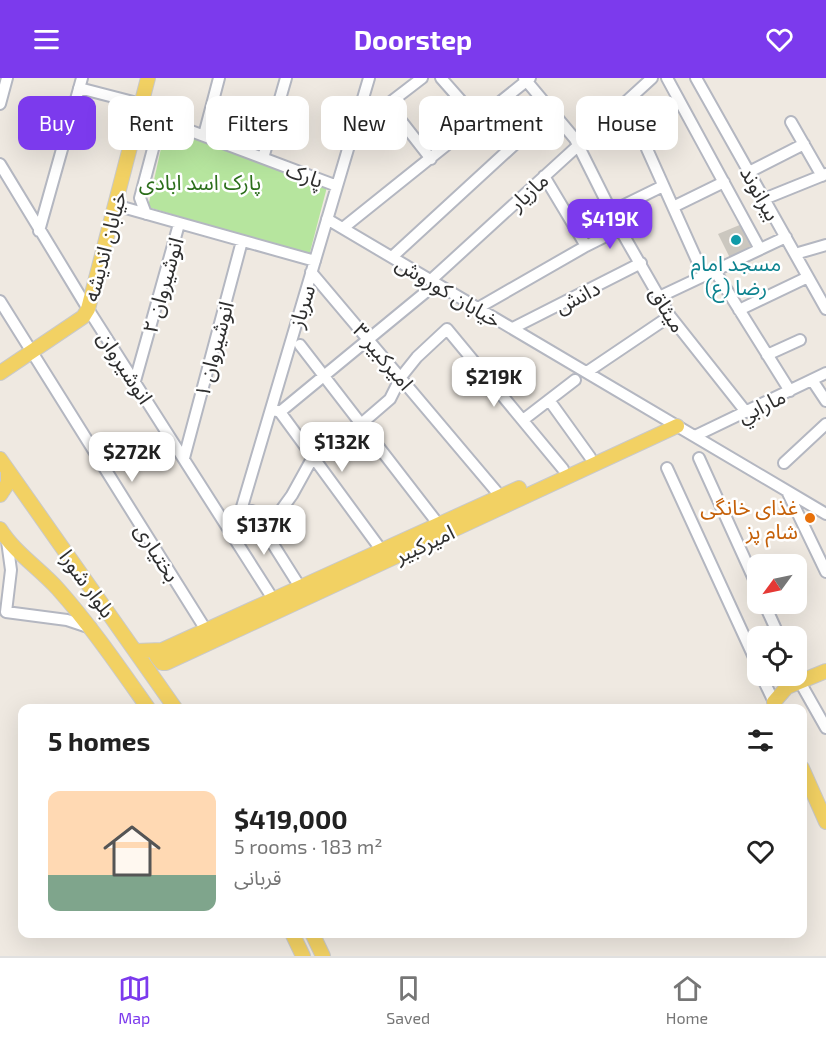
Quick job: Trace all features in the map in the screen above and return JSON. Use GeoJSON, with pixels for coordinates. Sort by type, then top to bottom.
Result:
{"type":"FeatureCollection","features":[{"type":"Feature","properties":{"kind":"main road","name":"خیابان اندیشه"},"geometry":{"type":"LineString","coordinates":[[143,96],[148,78]]}},
{"type":"Feature","properties":{"kind":"main road","name":"خیابان اندیشه"},"geometry":{"type":"LineString","coordinates":[[0,373],[83,317],[88,309],[129,150]]}},
{"type":"Feature","properties":{"kind":"main road","name":"امیرکبیر"},"geometry":{"type":"LineString","coordinates":[[167,655],[206,630],[501,496],[525,491],[563,469],[673,423]]}},
{"type":"Feature","properties":{"kind":"main road","name":"امیرکبیر"},"geometry":{"type":"LineString","coordinates":[[167,655],[673,423]]}},
{"type":"Feature","properties":{"kind":"main road","name":"بلوار شورا"},"geometry":{"type":"LineString","coordinates":[[0,459],[172,704]]}},
{"type":"Feature","properties":{"kind":"main road"},"geometry":{"type":"LineString","coordinates":[[0,495],[8,483],[8,472]]}},
{"type":"Feature","properties":{"kind":"main road","name":"بلوار شورا"},"geometry":{"type":"LineString","coordinates":[[4,535],[56,587],[91,628],[145,704]]}},
{"type":"Feature","properties":{"kind":"main road"},"geometry":{"type":"LineString","coordinates":[[136,651],[167,655],[158,682]]}},
{"type":"Feature","properties":{"kind":"main road"},"geometry":{"type":"LineString","coordinates":[[807,676],[826,671]]}},
{"type":"Feature","properties":{"kind":"main road"},"geometry":{"type":"LineString","coordinates":[[775,704],[778,694],[788,686]]}},
{"type":"Feature","properties":{"kind":"main road"},"geometry":{"type":"LineString","coordinates":[[807,779],[826,822]]}},
{"type":"Feature","properties":{"kind":"main road"},"geometry":{"type":"LineString","coordinates":[[294,938],[303,956]]}},
{"type":"Feature","properties":{"kind":"main road"},"geometry":{"type":"LineString","coordinates":[[314,938],[323,956]]}},
{"type":"Feature","properties":{"kind":"street"},"geometry":{"type":"LineString","coordinates":[[0,104],[7,78]]}},
{"type":"Feature","properties":{"kind":"street"},"geometry":{"type":"LineString","coordinates":[[204,135],[219,78]]}},
{"type":"Feature","properties":{"kind":"street"},"geometry":{"type":"LineString","coordinates":[[263,158],[286,78]]}},
{"type":"Feature","properties":{"kind":"street","name":"سرباز"},"geometry":{"type":"LineString","coordinates":[[364,96],[369,78]]}},
{"type":"Feature","properties":{"kind":"street"},"geometry":{"type":"LineString","coordinates":[[398,96],[422,78]]}},
{"type":"Feature","properties":{"kind":"street"},"geometry":{"type":"LineString","coordinates":[[441,78],[457,96]]}},
{"type":"Feature","properties":{"kind":"street","name":"مازیار"},"geometry":{"type":"LineString","coordinates":[[632,96],[652,78]]}},
{"type":"Feature","properties":{"kind":"street"},"geometry":{"type":"LineString","coordinates":[[667,78],[760,249]]}},
{"type":"Feature","properties":{"kind":"street","name":"بیرانوند"},"geometry":{"type":"LineString","coordinates":[[696,78],[826,309]]}},
{"type":"Feature","properties":{"kind":"street"},"geometry":{"type":"LineString","coordinates":[[507,96],[527,79]]}},
{"type":"Feature","properties":{"kind":"street","name":"میثاق"},"geometry":{"type":"LineString","coordinates":[[527,79],[576,142]]}},
{"type":"Feature","properties":{"kind":"street"},"geometry":{"type":"LineString","coordinates":[[39,231],[81,81],[120,96]]}},
{"type":"Feature","properties":{"kind":"street"},"geometry":{"type":"LineString","coordinates":[[764,199],[824,175],[791,122]]}},
{"type":"Feature","properties":{"kind":"street"},"geometry":{"type":"LineString","coordinates":[[407,128],[431,159]]}},
{"type":"Feature","properties":{"kind":"street","name":"پارک"},"geometry":{"type":"LineString","coordinates":[[194,131],[337,186]]}},
{"type":"Feature","properties":{"kind":"street"},"geometry":{"type":"LineString","coordinates":[[749,172],[804,144]]}},
{"type":"Feature","properties":{"kind":"street","name":"مازیار"},"geometry":{"type":"LineString","coordinates":[[431,280],[576,147]]}},
{"type":"Feature","properties":{"kind":"street"},"geometry":{"type":"LineString","coordinates":[[146,214],[140,198],[153,150]]}},
{"type":"Feature","properties":{"kind":"street","name":"سرباز"},"geometry":{"type":"LineString","coordinates":[[234,534],[275,410],[311,272],[347,150]]}},
{"type":"Feature","properties":{"kind":"street"},"geometry":{"type":"LineString","coordinates":[[344,228],[442,150]]}},
{"type":"Feature","properties":{"kind":"street"},"geometry":{"type":"LineString","coordinates":[[392,257],[508,150]]}},
{"type":"Feature","properties":{"kind":"street","name":"میثاق"},"geometry":{"type":"LineString","coordinates":[[581,150],[620,229],[670,316],[746,412]]}},
{"type":"Feature","properties":{"kind":"street"},"geometry":{"type":"LineString","coordinates":[[647,150],[704,276]]}},
{"type":"Feature","properties":{"kind":"street","name":"انوشیروان"},"geometry":{"type":"LineString","coordinates":[[0,164],[39,231],[234,534],[273,600]]}},
{"type":"Feature","properties":{"kind":"street"},"geometry":{"type":"LineString","coordinates":[[544,176],[586,246]]}},
{"type":"Feature","properties":{"kind":"street"},"geometry":{"type":"LineString","coordinates":[[672,207],[724,182]]}},
{"type":"Feature","properties":{"kind":"street"},"geometry":{"type":"LineString","coordinates":[[612,211],[663,186]]}},
{"type":"Feature","properties":{"kind":"street"},"geometry":{"type":"LineString","coordinates":[[115,206],[315,261]]}},
{"type":"Feature","properties":{"kind":"street","name":"خیابان کوروش"},"geometry":{"type":"LineString","coordinates":[[327,219],[787,490],[824,509]]}},
{"type":"Feature","properties":{"kind":"street","name":"انوشیروان ۲"},"geometry":{"type":"LineString","coordinates":[[135,381],[179,224]]}},
{"type":"Feature","properties":{"kind":"street"},"geometry":{"type":"LineString","coordinates":[[478,308],[620,229]]}},
{"type":"Feature","properties":{"kind":"street"},"geometry":{"type":"LineString","coordinates":[[659,297],[786,237]]}},
{"type":"Feature","properties":{"kind":"street","name":"انوشیروان ۱"},"geometry":{"type":"LineString","coordinates":[[184,458],[242,241]]}},
{"type":"Feature","properties":{"kind":"street"},"geometry":{"type":"LineString","coordinates":[[795,254],[826,245]]}},
{"type":"Feature","properties":{"kind":"street","name":"دانش"},"geometry":{"type":"LineString","coordinates":[[513,328],[641,263]]}},
{"type":"Feature","properties":{"kind":"street"},"geometry":{"type":"LineString","coordinates":[[715,271],[790,391]]}},
{"type":"Feature","properties":{"kind":"street","name":"امیرکبیر ۳"},"geometry":{"type":"LineString","coordinates":[[311,272],[501,496]]}},
{"type":"Feature","properties":{"kind":"street"},"geometry":{"type":"LineString","coordinates":[[739,310],[808,277]]}},
{"type":"Feature","properties":{"kind":"street"},"geometry":{"type":"LineString","coordinates":[[381,551],[313,457],[275,410],[427,291]]}},
{"type":"Feature","properties":{"kind":"street","name":"بختیاری"},"geometry":{"type":"LineString","coordinates":[[0,301],[206,630]]}},
{"type":"Feature","properties":{"kind":"street"},"geometry":{"type":"LineString","coordinates":[[587,372],[670,316]]}},
{"type":"Feature","properties":{"kind":"street"},"geometry":{"type":"LineString","coordinates":[[266,531],[292,495],[313,457],[361,424],[390,399],[401,377],[417,357],[447,329],[563,469]]}},
{"type":"Feature","properties":{"kind":"street"},"geometry":{"type":"LineString","coordinates":[[767,355],[800,339]]}},
{"type":"Feature","properties":{"kind":"street"},"geometry":{"type":"LineString","coordinates":[[300,345],[439,525]]}},
{"type":"Feature","properties":{"kind":"street","name":"مارابي"},"geometry":{"type":"LineString","coordinates":[[695,436],[826,374]]}},
{"type":"Feature","properties":{"kind":"street"},"geometry":{"type":"LineString","coordinates":[[523,420],[575,380]]}},
{"type":"Feature","properties":{"kind":"street"},"geometry":{"type":"LineString","coordinates":[[812,380],[826,401]]}},
{"type":"Feature","properties":{"kind":"street"},"geometry":{"type":"LineString","coordinates":[[549,400],[590,457]]}},
{"type":"Feature","properties":{"kind":"street"},"geometry":{"type":"LineString","coordinates":[[784,463],[826,424]]}},
{"type":"Feature","properties":{"kind":"street"},"geometry":{"type":"LineString","coordinates":[[699,458],[747,564]]}},
{"type":"Feature","properties":{"kind":"street"},"geometry":{"type":"LineString","coordinates":[[667,468],[747,642]]}},
{"type":"Feature","properties":{"kind":"street"},"geometry":{"type":"LineString","coordinates":[[787,490],[826,572]]}},
{"type":"Feature","properties":{"kind":"street"},"geometry":{"type":"LineString","coordinates":[[252,511],[300,587]]}},
{"type":"Feature","properties":{"kind":"street"},"geometry":{"type":"LineString","coordinates":[[4,535],[11,570],[3,615],[67,620],[91,628]]}},
{"type":"Feature","properties":{"kind":"street"},"geometry":{"type":"LineString","coordinates":[[766,686],[775,704]]}},
{"type":"Feature","properties":{"kind":"street"},"geometry":{"type":"LineString","coordinates":[[804,686],[826,728]]}},
{"type":"Feature","properties":{"kind":"green space","name":"پارک اسد ابادی"},"geometry":{"type":"Polygon","coordinates":[[[194,137],[206,141],[206,150],[229,150],[327,187],[309,256],[148,207],[161,150],[194,150],[194,137]]]}},
{"type":"Feature","properties":{"kind":"building","name":"مسجد امام رضا (ع)"},"geometry":{"type":"Polygon","coordinates":[[[742,224],[754,247],[730,258],[718,234],[742,224]]]}},
{"type":"Feature","properties":{"kind":"place","name":"مسجد امام رضا (ع)"},"geometry":{"type":"Point","coordinates":[736,240]}},
{"type":"Feature","properties":{"kind":"place","name":"غذای خانگی شام پز"},"geometry":{"type":"Point","coordinates":[810,518]}}]}
